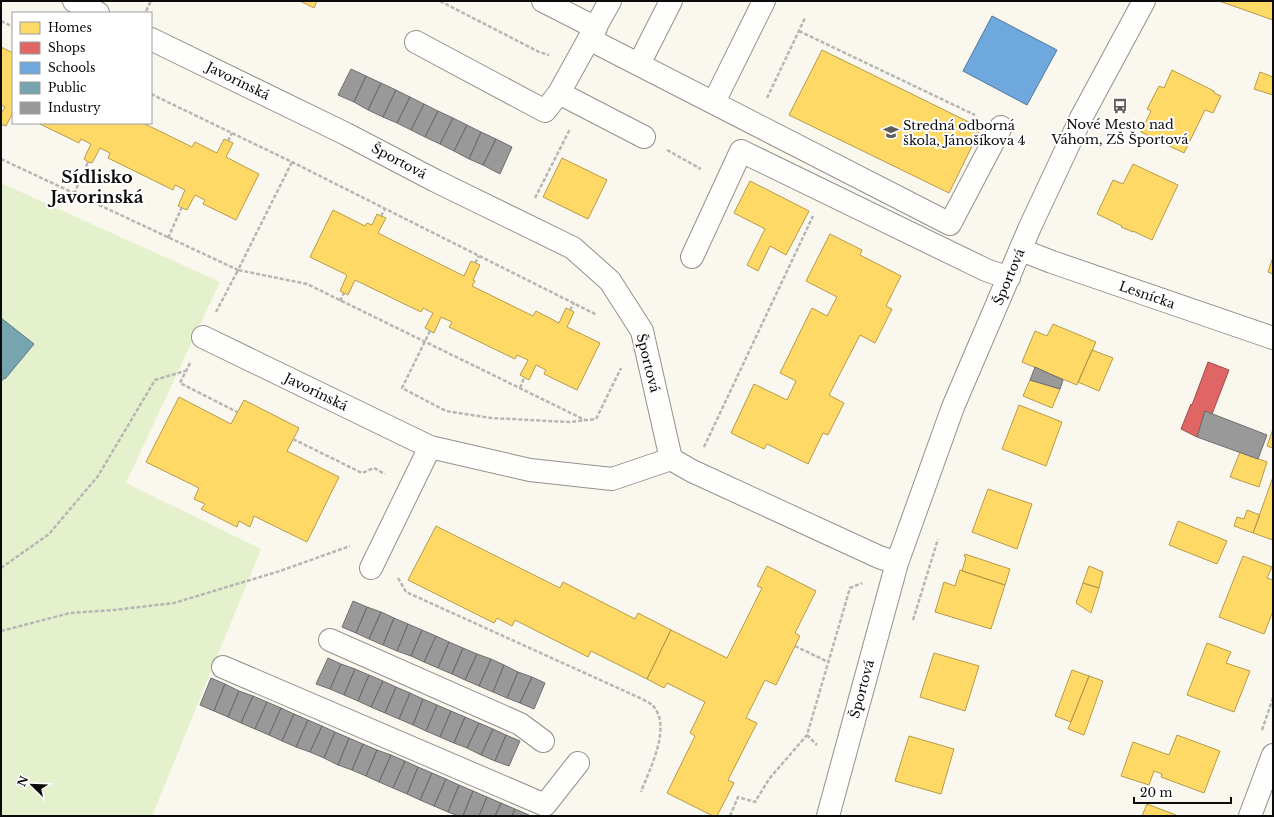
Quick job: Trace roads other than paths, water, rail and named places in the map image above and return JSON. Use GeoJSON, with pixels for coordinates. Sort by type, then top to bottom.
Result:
{"type":"FeatureCollection","features":[{"type":"Feature","properties":{"kind":"street"},"geometry":{"type":"LineString","coordinates":[[74,1],[96,12]]}},
{"type":"Feature","properties":{"kind":"street"},"geometry":{"type":"LineString","coordinates":[[543,1],[639,64],[950,224],[1001,127]]}},
{"type":"Feature","properties":{"kind":"street"},"geometry":{"type":"LineString","coordinates":[[416,42],[545,111],[559,93],[610,1]]}},
{"type":"Feature","properties":{"kind":"street"},"geometry":{"type":"LineString","coordinates":[[639,64],[671,1]]}},
{"type":"Feature","properties":{"kind":"street"},"geometry":{"type":"LineString","coordinates":[[714,102],[764,1]]}},
{"type":"Feature","properties":{"kind":"street","name":"Športová"},"geometry":{"type":"LineString","coordinates":[[828,816],[888,560],[1030,227],[1081,118],[1144,1]]}},
{"type":"Feature","properties":{"kind":"street","name":"Javorinská"},"geometry":{"type":"LineString","coordinates":[[152,39],[346,134]]}},
{"type":"Feature","properties":{"kind":"street"},"geometry":{"type":"LineString","coordinates":[[559,93],[644,137]]}},
{"type":"Feature","properties":{"kind":"street","name":"Športová"},"geometry":{"type":"LineString","coordinates":[[346,134],[436,181],[573,248],[610,281],[642,331],[671,459]]}},
{"type":"Feature","properties":{"kind":"street"},"geometry":{"type":"LineString","coordinates":[[692,257],[741,151],[986,270],[1009,278]]}},
{"type":"Feature","properties":{"kind":"street","name":"Lesnícka"},"geometry":{"type":"LineString","coordinates":[[1021,250],[1273,338]]}},
{"type":"Feature","properties":{"kind":"street","name":"Javorinská"},"geometry":{"type":"LineString","coordinates":[[203,337],[430,448],[530,470],[612,479],[671,459]]}},
{"type":"Feature","properties":{"kind":"street"},"geometry":{"type":"LineString","coordinates":[[373,566],[430,448]]}},
{"type":"Feature","properties":{"kind":"street"},"geometry":{"type":"LineString","coordinates":[[671,459],[692,471],[888,560]]}},
{"type":"Feature","properties":{"kind":"street"},"geometry":{"type":"LineString","coordinates":[[330,640],[520,724],[543,741]]}},
{"type":"Feature","properties":{"kind":"street"},"geometry":{"type":"LineString","coordinates":[[223,667],[545,805],[578,763]]}},
{"type":"Feature","properties":{"kind":"street"},"geometry":{"type":"LineString","coordinates":[[1250,816],[1273,755]]}},
{"type":"Feature","properties":{"kind":"place","name":"Nové Mesto nad Váhom, ZŠ Športová"},"geometry":{"type":"Point","coordinates":[1120,106]}},
{"type":"Feature","properties":{"kind":"place","name":"Stredná odborná škola, Jánošíkova 4"},"geometry":{"type":"Point","coordinates":[891,132]}},
{"type":"Feature","properties":{"kind":"district","name":"Sídlisko Javorinská"},"geometry":{"type":"Point","coordinates":[97,187]}}]}
